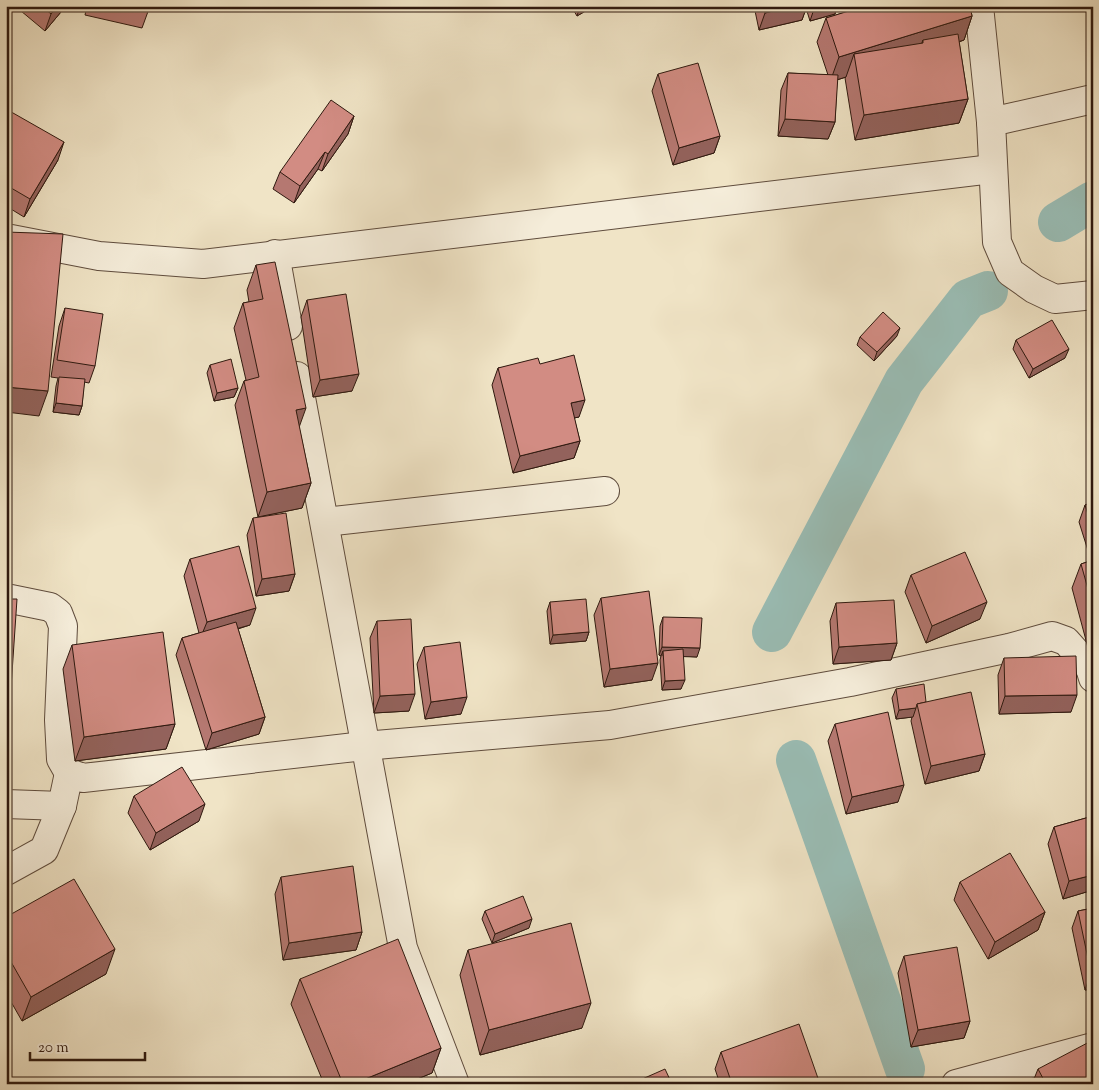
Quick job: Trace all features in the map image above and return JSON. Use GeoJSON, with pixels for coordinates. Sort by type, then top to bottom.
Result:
{"type":"FeatureCollection","features":[{"type":"Feature","properties":{"kind":"street"},"geometry":{"type":"LineString","coordinates":[[979,6],[991,122],[997,242],[1010,272],[1034,290],[1055,299],[1093,295]]}},
{"type":"Feature","properties":{"kind":"street"},"geometry":{"type":"LineString","coordinates":[[991,122],[1093,100]]}},
{"type":"Feature","properties":{"kind":"street"},"geometry":{"type":"LineString","coordinates":[[6,238],[99,256],[203,264],[992,169]]}},
{"type":"Feature","properties":{"kind":"street"},"geometry":{"type":"LineString","coordinates":[[274,254],[403,948],[455,1084]]}},
{"type":"Feature","properties":{"kind":"street"},"geometry":{"type":"LineString","coordinates":[[325,522],[604,491]]}},
{"type":"Feature","properties":{"kind":"street"},"geometry":{"type":"LineString","coordinates":[[6,598],[50,606],[58,613],[64,626],[58,720],[61,759],[69,773],[83,778],[364,746],[619,723],[850,682],[1008,648],[1052,636],[1066,641],[1092,671]]}},
{"type":"Feature","properties":{"kind":"street"},"geometry":{"type":"LineString","coordinates":[[6,871],[44,850],[62,806],[69,773]]}},
{"type":"Feature","properties":{"kind":"street"},"geometry":{"type":"LineString","coordinates":[[6,804],[62,806]]}},
{"type":"Feature","properties":{"kind":"street"},"geometry":{"type":"LineString","coordinates":[[956,1084],[1093,1047]]}},
{"type":"Feature","properties":{"kind":"building"},"geometry":{"type":"Polygon","coordinates":[[[42,6],[57,6],[51,14],[42,6]]]}},
{"type":"Feature","properties":{"kind":"building"},"geometry":{"type":"Polygon","coordinates":[[[764,6],[792,6],[765,13],[764,6]]]}},
{"type":"Feature","properties":{"kind":"building"},"geometry":{"type":"Polygon","coordinates":[[[865,6],[970,6],[972,16],[839,57],[826,18],[865,6]]]}},
{"type":"Feature","properties":{"kind":"building"},"geometry":{"type":"Polygon","coordinates":[[[958,34],[968,99],[864,115],[854,54],[923,43],[923,40],[958,34]]]}},
{"type":"Feature","properties":{"kind":"building"},"geometry":{"type":"Polygon","coordinates":[[[698,63],[720,136],[679,148],[658,74],[698,63]]]}},
{"type":"Feature","properties":{"kind":"building"},"geometry":{"type":"Polygon","coordinates":[[[788,73],[838,75],[835,122],[785,119],[788,73]]]}},
{"type":"Feature","properties":{"kind":"building"},"geometry":{"type":"Polygon","coordinates":[[[331,100],[354,116],[328,154],[325,152],[300,186],[280,172],[331,100]]]}},
{"type":"Feature","properties":{"kind":"building"},"geometry":{"type":"Polygon","coordinates":[[[6,109],[64,142],[30,199],[6,185],[6,109]]]}},
{"type":"Feature","properties":{"kind":"building"},"geometry":{"type":"Polygon","coordinates":[[[6,232],[63,234],[48,391],[6,387],[6,232]]]}},
{"type":"Feature","properties":{"kind":"building"},"geometry":{"type":"Polygon","coordinates":[[[275,262],[306,408],[296,410],[311,483],[267,492],[244,381],[259,377],[243,303],[263,299],[256,265],[275,262]]]}},
{"type":"Feature","properties":{"kind":"building"},"geometry":{"type":"Polygon","coordinates":[[[346,294],[359,374],[320,380],[307,300],[346,294]]]}},
{"type":"Feature","properties":{"kind":"building"},"geometry":{"type":"Polygon","coordinates":[[[65,308],[103,314],[95,366],[57,360],[65,308]]]}},
{"type":"Feature","properties":{"kind":"building"},"geometry":{"type":"Polygon","coordinates":[[[883,312],[900,328],[877,352],[860,337],[883,312]]]}},
{"type":"Feature","properties":{"kind":"building"},"geometry":{"type":"Polygon","coordinates":[[[1052,320],[1069,349],[1033,369],[1016,340],[1052,320]]]}},
{"type":"Feature","properties":{"kind":"building"},"geometry":{"type":"Polygon","coordinates":[[[574,355],[585,400],[571,403],[580,441],[520,456],[498,368],[538,358],[540,364],[574,355]]]}},
{"type":"Feature","properties":{"kind":"building"},"geometry":{"type":"Polygon","coordinates":[[[231,359],[238,388],[217,393],[210,365],[231,359]]]}},
{"type":"Feature","properties":{"kind":"building"},"geometry":{"type":"Polygon","coordinates":[[[59,377],[85,379],[82,406],[56,403],[59,377]]]}},
{"type":"Feature","properties":{"kind":"building"},"geometry":{"type":"Polygon","coordinates":[[[1093,502],[1093,530],[1085,505],[1093,502]]]}},
{"type":"Feature","properties":{"kind":"building"},"geometry":{"type":"Polygon","coordinates":[[[286,513],[295,574],[262,579],[253,518],[286,513]]]}},
{"type":"Feature","properties":{"kind":"building"},"geometry":{"type":"Polygon","coordinates":[[[239,546],[256,608],[207,622],[190,559],[239,546]]]}},
{"type":"Feature","properties":{"kind":"building"},"geometry":{"type":"Polygon","coordinates":[[[965,552],[987,602],[932,626],[911,575],[965,552]]]}},
{"type":"Feature","properties":{"kind":"building"},"geometry":{"type":"Polygon","coordinates":[[[1093,560],[1093,607],[1081,564],[1093,560]]]}},
{"type":"Feature","properties":{"kind":"building"},"geometry":{"type":"Polygon","coordinates":[[[649,591],[658,663],[610,669],[601,598],[649,591]]]}},
{"type":"Feature","properties":{"kind":"building"},"geometry":{"type":"Polygon","coordinates":[[[6,599],[17,599],[7,747],[6,746],[6,599]]]}},
{"type":"Feature","properties":{"kind":"building"},"geometry":{"type":"Polygon","coordinates":[[[586,599],[589,632],[553,635],[550,602],[586,599]]]}},
{"type":"Feature","properties":{"kind":"building"},"geometry":{"type":"Polygon","coordinates":[[[894,600],[897,643],[839,647],[836,603],[894,600]]]}},
{"type":"Feature","properties":{"kind":"building"},"geometry":{"type":"Polygon","coordinates":[[[663,617],[702,618],[700,648],[662,647],[663,617]]]}},
{"type":"Feature","properties":{"kind":"building"},"geometry":{"type":"Polygon","coordinates":[[[411,619],[415,694],[380,696],[377,621],[411,619]]]}},
{"type":"Feature","properties":{"kind":"building"},"geometry":{"type":"Polygon","coordinates":[[[236,622],[265,717],[212,733],[182,638],[236,622]]]}},
{"type":"Feature","properties":{"kind":"building"},"geometry":{"type":"Polygon","coordinates":[[[163,632],[175,724],[84,737],[72,645],[163,632]]]}},
{"type":"Feature","properties":{"kind":"building"},"geometry":{"type":"Polygon","coordinates":[[[460,642],[467,697],[431,702],[424,647],[460,642]]]}},
{"type":"Feature","properties":{"kind":"building"},"geometry":{"type":"Polygon","coordinates":[[[683,649],[685,680],[665,681],[663,651],[683,649]]]}},
{"type":"Feature","properties":{"kind":"building"},"geometry":{"type":"Polygon","coordinates":[[[1076,656],[1077,695],[1005,696],[1004,658],[1076,656]]]}},
{"type":"Feature","properties":{"kind":"building"},"geometry":{"type":"Polygon","coordinates":[[[924,684],[926,702],[917,704],[916,708],[899,710],[896,689],[924,684]]]}},
{"type":"Feature","properties":{"kind":"building"},"geometry":{"type":"Polygon","coordinates":[[[971,692],[985,754],[931,766],[917,704],[971,692]]]}},
{"type":"Feature","properties":{"kind":"building"},"geometry":{"type":"Polygon","coordinates":[[[888,712],[904,785],[852,797],[835,724],[888,712]]]}},
{"type":"Feature","properties":{"kind":"building"},"geometry":{"type":"Polygon","coordinates":[[[182,767],[205,804],[156,833],[134,796],[182,767]]]}},
{"type":"Feature","properties":{"kind":"building"},"geometry":{"type":"Polygon","coordinates":[[[1093,816],[1093,875],[1069,881],[1054,827],[1093,816]]]}},
{"type":"Feature","properties":{"kind":"building"},"geometry":{"type":"Polygon","coordinates":[[[1010,853],[1045,912],[995,942],[960,882],[1010,853]]]}},
{"type":"Feature","properties":{"kind":"building"},"geometry":{"type":"Polygon","coordinates":[[[353,866],[362,932],[289,943],[281,877],[353,866]]]}},
{"type":"Feature","properties":{"kind":"building"},"geometry":{"type":"Polygon","coordinates":[[[74,879],[115,949],[31,997],[6,953],[6,917],[74,879]]]}},
{"type":"Feature","properties":{"kind":"building"},"geometry":{"type":"Polygon","coordinates":[[[523,896],[532,919],[495,934],[485,911],[523,896]]]}},
{"type":"Feature","properties":{"kind":"building"},"geometry":{"type":"Polygon","coordinates":[[[1093,908],[1093,973],[1091,973],[1078,911],[1093,908]]]}},
{"type":"Feature","properties":{"kind":"building"},"geometry":{"type":"Polygon","coordinates":[[[571,923],[591,1003],[489,1030],[468,950],[571,923]]]}},
{"type":"Feature","properties":{"kind":"building"},"geometry":{"type":"Polygon","coordinates":[[[398,939],[441,1048],[353,1084],[343,1084],[300,979],[398,939]]]}},
{"type":"Feature","properties":{"kind":"building"},"geometry":{"type":"Polygon","coordinates":[[[957,947],[970,1021],[918,1030],[904,956],[957,947]]]}},
{"type":"Feature","properties":{"kind":"building"},"geometry":{"type":"Polygon","coordinates":[[[799,1024],[820,1084],[732,1084],[721,1052],[799,1024]]]}},
{"type":"Feature","properties":{"kind":"building"},"geometry":{"type":"Polygon","coordinates":[[[1093,1040],[1093,1084],[1046,1084],[1038,1069],[1093,1040]]]}},
{"type":"Feature","properties":{"kind":"building"},"geometry":{"type":"Polygon","coordinates":[[[665,1069],[672,1084],[631,1084],[665,1069]]]}},
{"type":"Feature","properties":{"kind":"waterway"},"geometry":{"type":"LineString","coordinates":[[1058,222],[1093,201]]}},
{"type":"Feature","properties":{"kind":"waterway"},"geometry":{"type":"LineString","coordinates":[[772,632],[904,381],[968,299],[988,291]]}},
{"type":"Feature","properties":{"kind":"waterway"},"geometry":{"type":"LineString","coordinates":[[796,760],[905,1069]]}}]}
